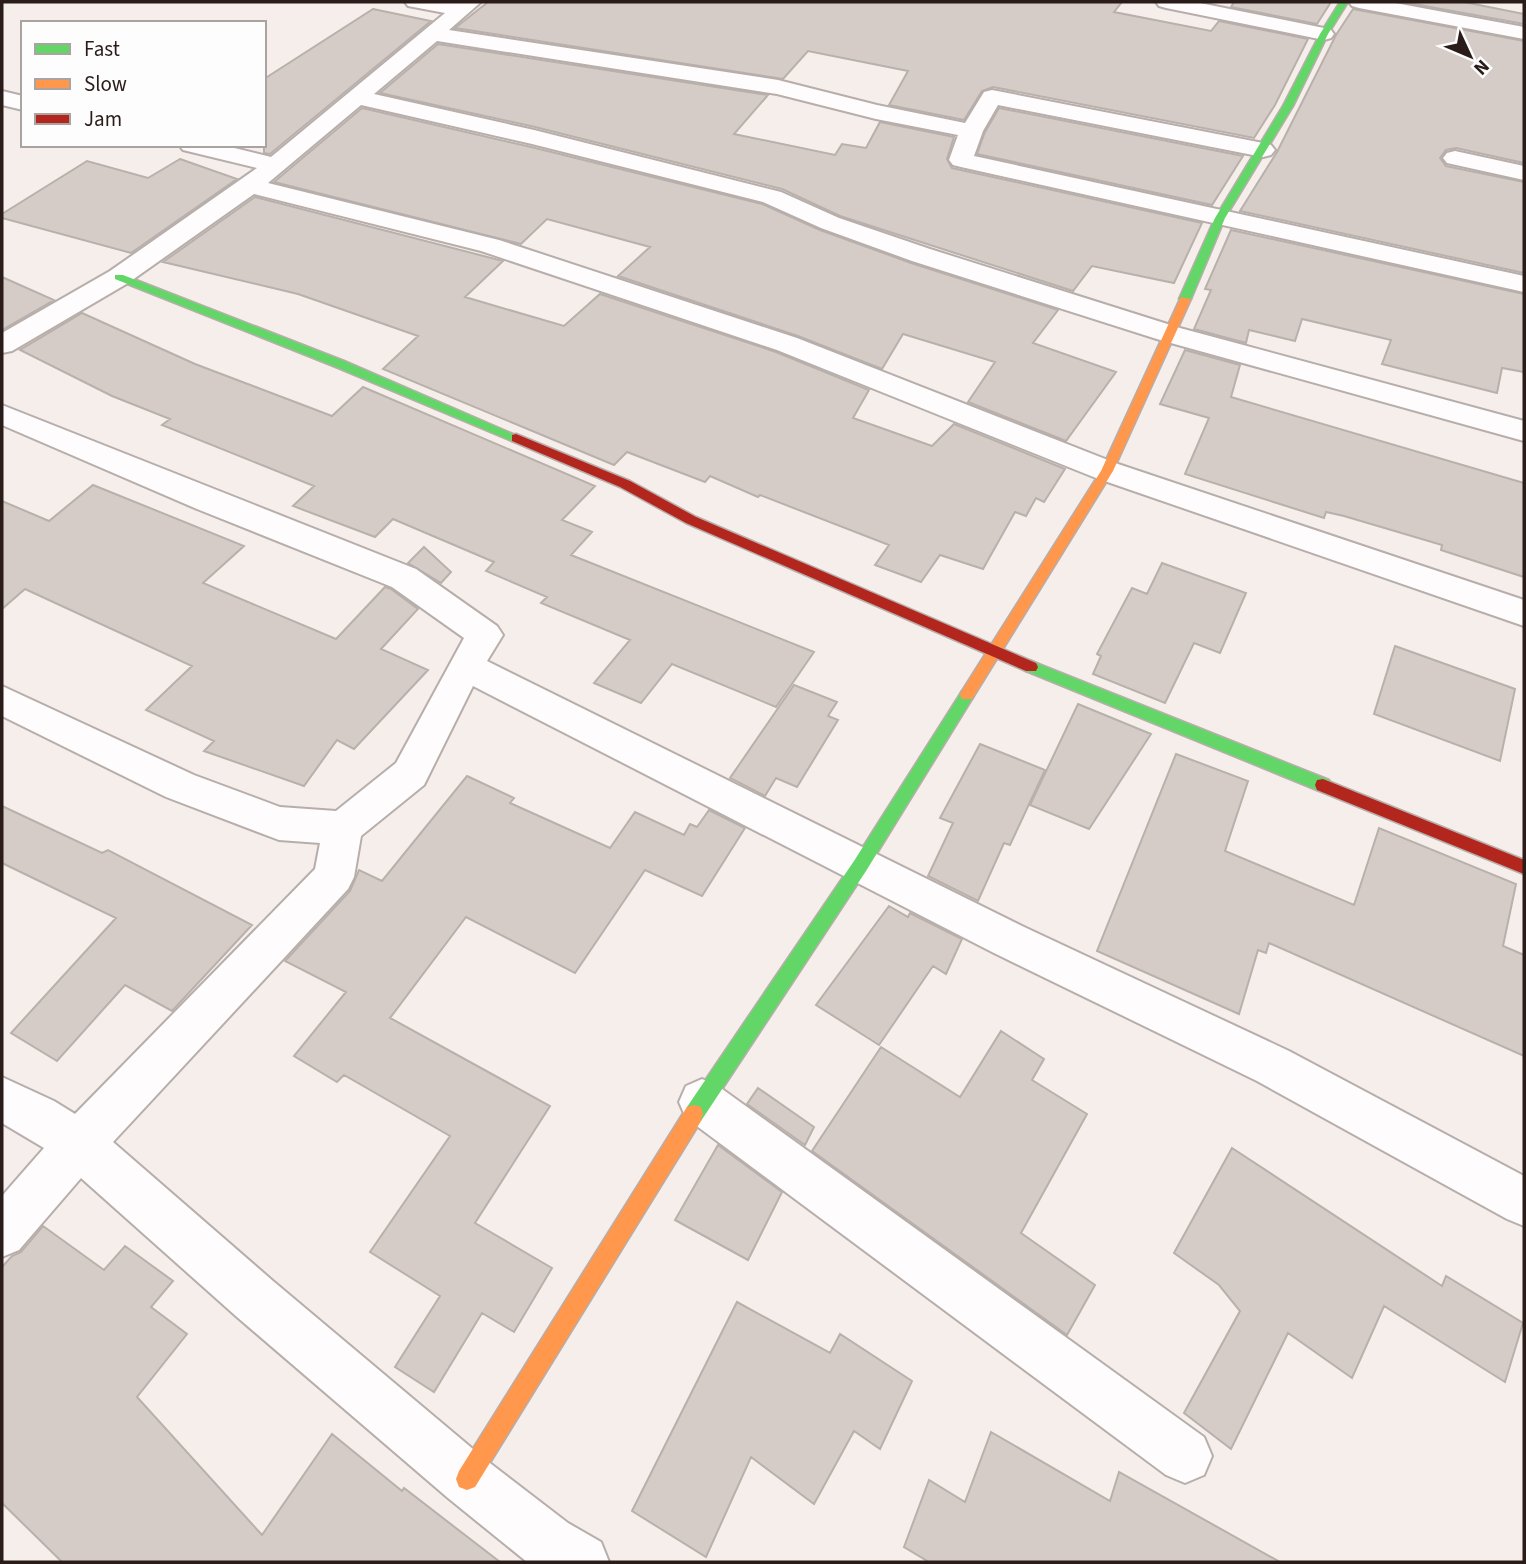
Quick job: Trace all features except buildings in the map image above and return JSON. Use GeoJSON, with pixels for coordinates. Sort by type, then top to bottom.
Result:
{"type":"FeatureCollection","features":[{"type":"Feature","properties":{"kind":"street"},"geometry":{"type":"LineString","coordinates":[[415,2],[466,6]]}},
{"type":"Feature","properties":{"kind":"street"},"geometry":{"type":"LineString","coordinates":[[1166,2],[1324,34]]}},
{"type":"Feature","properties":{"kind":"street"},"geometry":{"type":"LineString","coordinates":[[467,1479],[702,1102],[860,866],[1107,471],[1220,218],[1288,107],[1324,34],[1344,2]]}},
{"type":"Feature","properties":{"kind":"street"},"geometry":{"type":"LineString","coordinates":[[1359,2],[1524,33]]}},
{"type":"Feature","properties":{"kind":"street"},"geometry":{"type":"LineString","coordinates":[[2,345],[119,277],[250,186],[466,6]]}},
{"type":"Feature","properties":{"kind":"street"},"geometry":{"type":"LineString","coordinates":[[432,34],[778,87],[876,113],[971,131]]}},
{"type":"Feature","properties":{"kind":"street"},"geometry":{"type":"LineString","coordinates":[[355,97],[534,137],[772,197],[830,223],[908,250],[1170,334],[1524,431]]}},
{"type":"Feature","properties":{"kind":"street"},"geometry":{"type":"LineString","coordinates":[[1263,150],[992,97],[971,131],[961,160],[1524,284]]}},
{"type":"Feature","properties":{"kind":"street"},"geometry":{"type":"LineString","coordinates":[[2,98],[21,103]]}},
{"type":"Feature","properties":{"kind":"street"},"geometry":{"type":"LineString","coordinates":[[199,147],[275,165]]}},
{"type":"Feature","properties":{"kind":"street"},"geometry":{"type":"LineString","coordinates":[[1455,158],[1524,173]]}},
{"type":"Feature","properties":{"kind":"street"},"geometry":{"type":"LineString","coordinates":[[250,186],[490,245],[787,344],[1107,471],[1524,613]]}},
{"type":"Feature","properties":{"kind":"street"},"geometry":{"type":"LineString","coordinates":[[119,277],[340,364],[625,484],[691,520],[992,652],[1524,867]]}},
{"type":"Feature","properties":{"kind":"street"},"geometry":{"type":"LineString","coordinates":[[2,414],[208,501],[404,578],[485,635],[465,666],[410,774],[343,828],[334,877],[79,1144],[2,1234]]}},
{"type":"Feature","properties":{"kind":"street"},"geometry":{"type":"LineString","coordinates":[[465,666],[772,819],[860,866],[1273,1066],[1524,1202]]}},
{"type":"Feature","properties":{"kind":"street"},"geometry":{"type":"LineString","coordinates":[[2,700],[180,786],[279,823],[343,828]]}},
{"type":"Feature","properties":{"kind":"street"},"geometry":{"type":"LineString","coordinates":[[2,1099],[38,1117],[79,1144],[255,1299],[556,1556]]}},
{"type":"Feature","properties":{"kind":"street"},"geometry":{"type":"LineString","coordinates":[[702,1102],[1185,1457]]}},
{"type":"Feature","properties":{"kind":"traffic: fast"},"geometry":{"type":"LineString","coordinates":[[1185,299],[1220,218],[1288,106],[1324,34],[1344,2]]}},
{"type":"Feature","properties":{"kind":"traffic: fast"},"geometry":{"type":"LineString","coordinates":[[119,277],[340,364],[516,438]]}},
{"type":"Feature","properties":{"kind":"traffic: fast"},"geometry":{"type":"LineString","coordinates":[[1031,667],[1323,785]]}},
{"type":"Feature","properties":{"kind":"traffic: fast"},"geometry":{"type":"LineString","coordinates":[[694,1114],[860,866],[967,695]]}},
{"type":"Feature","properties":{"kind":"traffic: slow"},"geometry":{"type":"LineString","coordinates":[[967,695],[1107,471],[1185,299]]}},
{"type":"Feature","properties":{"kind":"traffic: slow"},"geometry":{"type":"LineString","coordinates":[[467,1479],[694,1114]]}},
{"type":"Feature","properties":{"kind":"traffic: jam"},"geometry":{"type":"LineString","coordinates":[[516,438],[625,484],[691,520],[1031,667]]}},
{"type":"Feature","properties":{"kind":"traffic: jam"},"geometry":{"type":"LineString","coordinates":[[1323,785],[1524,867]]}}]}
